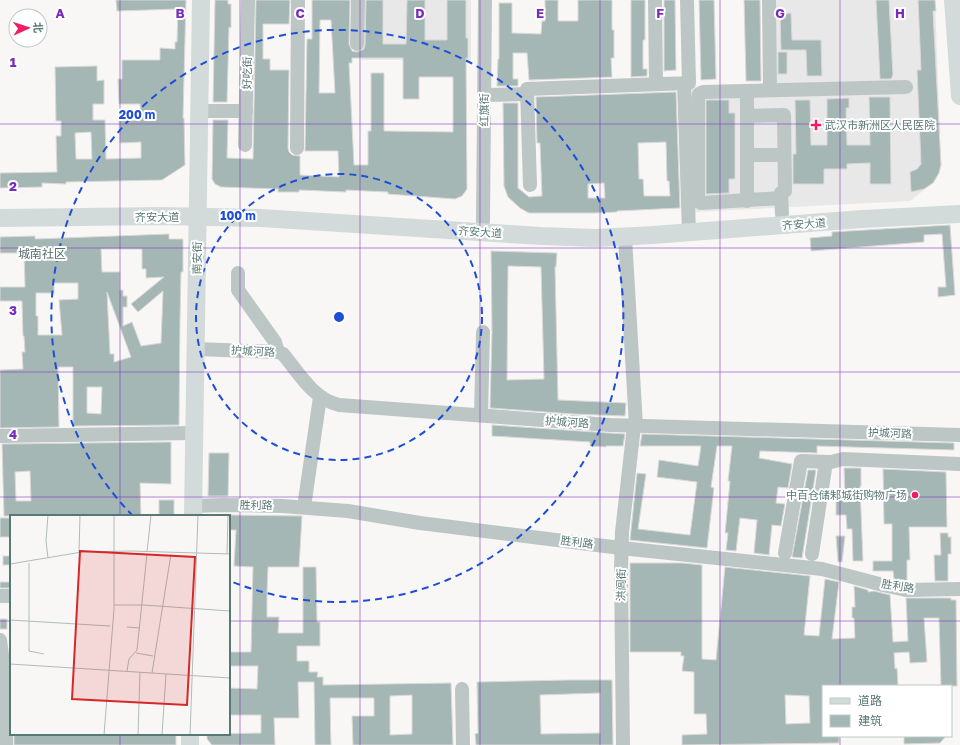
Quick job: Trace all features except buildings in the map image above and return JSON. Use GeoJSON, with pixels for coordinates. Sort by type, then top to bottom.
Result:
{"type":"FeatureCollection","features":[{"type":"Feature","properties":{"kind":"main road","name":"南安街"},"geometry":{"type":"LineString","coordinates":[[193,511],[201,0]]}},
{"type":"Feature","properties":{"kind":"main road"},"geometry":{"type":"LineString","coordinates":[[952,0],[960,96]]}},
{"type":"Feature","properties":{"kind":"main road","name":"齐安大道"},"geometry":{"type":"LineString","coordinates":[[0,206],[198,211],[568,238],[625,237],[689,227],[781,206],[861,208],[960,203]]}},
{"type":"Feature","properties":{"kind":"main road","name":"齐安大道"},"geometry":{"type":"LineString","coordinates":[[0,218],[198,211],[312,209],[483,221],[582,226],[689,227],[960,214]]}},
{"type":"Feature","properties":{"kind":"street","name":"好吃街"},"geometry":{"type":"LineString","coordinates":[[245,146],[248,0]]}},
{"type":"Feature","properties":{"kind":"street"},"geometry":{"type":"LineString","coordinates":[[297,148],[298,0]]}},
{"type":"Feature","properties":{"kind":"street"},"geometry":{"type":"LineString","coordinates":[[357,44],[358,0]]}},
{"type":"Feature","properties":{"kind":"street","name":"红旗街"},"geometry":{"type":"LineString","coordinates":[[483,221],[485,0]]}},
{"type":"Feature","properties":{"kind":"street"},"geometry":{"type":"LineString","coordinates":[[655,0],[656,84]]}},
{"type":"Feature","properties":{"kind":"street"},"geometry":{"type":"LineString","coordinates":[[530,185],[527,88],[689,82],[687,0]]}},
{"type":"Feature","properties":{"kind":"street"},"geometry":{"type":"LineString","coordinates":[[769,0],[770,90]]}},
{"type":"Feature","properties":{"kind":"street"},"geometry":{"type":"LineString","coordinates":[[684,83],[689,227]]}},
{"type":"Feature","properties":{"kind":"street"},"geometry":{"type":"LineString","coordinates":[[747,116],[784,115],[785,191],[781,193],[781,206],[747,200],[701,204],[698,201],[699,94],[703,92],[906,87]]}},
{"type":"Feature","properties":{"kind":"street"},"geometry":{"type":"LineString","coordinates":[[747,91],[747,200]]}},
{"type":"Feature","properties":{"kind":"street"},"geometry":{"type":"LineString","coordinates":[[484,95],[527,94]]}},
{"type":"Feature","properties":{"kind":"street"},"geometry":{"type":"LineString","coordinates":[[199,111],[246,111]]}},
{"type":"Feature","properties":{"kind":"street"},"geometry":{"type":"LineString","coordinates":[[747,155],[784,155]]}},
{"type":"Feature","properties":{"kind":"street","name":"洪闾街"},"geometry":{"type":"LineString","coordinates":[[623,745],[620,613],[621,548],[635,426],[625,237]]}},
{"type":"Feature","properties":{"kind":"street"},"geometry":{"type":"LineString","coordinates":[[238,273],[238,290],[275,342],[278,352]]}},
{"type":"Feature","properties":{"kind":"street"},"geometry":{"type":"LineString","coordinates":[[481,415],[483,332]]}},
{"type":"Feature","properties":{"kind":"street","name":"护城河路"},"geometry":{"type":"LineString","coordinates":[[196,349],[278,352],[283,354],[320,397],[339,405],[635,426],[960,435]]}},
{"type":"Feature","properties":{"kind":"street"},"geometry":{"type":"LineString","coordinates":[[304,507],[320,397]]}},
{"type":"Feature","properties":{"kind":"street"},"geometry":{"type":"LineString","coordinates":[[0,436],[194,433]]}},
{"type":"Feature","properties":{"kind":"street"},"geometry":{"type":"LineString","coordinates":[[785,553],[801,461],[831,462],[843,459],[960,464]]}},
{"type":"Feature","properties":{"kind":"street"},"geometry":{"type":"LineString","coordinates":[[812,554],[826,462]]}},
{"type":"Feature","properties":{"kind":"street","name":"胜利路"},"geometry":{"type":"LineString","coordinates":[[193,511],[252,505],[304,507],[348,511],[420,523],[621,548],[822,569],[906,590],[960,590]]}},
{"type":"Feature","properties":{"kind":"street"},"geometry":{"type":"LineString","coordinates":[[0,640],[6,685],[6,745]]}},
{"type":"Feature","properties":{"kind":"street"},"geometry":{"type":"LineString","coordinates":[[462,689],[463,745]]}},
{"type":"Feature","properties":{"kind":"shaded area"},"geometry":{"type":"Polygon","coordinates":[[[362,0],[471,0],[471,60],[362,60],[362,0]]]}},
{"type":"Feature","properties":{"kind":"shaded area","name":"武汉市新洲区人民医院"},"geometry":{"type":"Polygon","coordinates":[[[763,0],[935,0],[941,163],[933,183],[910,201],[694,212],[691,87],[765,85],[763,0]]]}},
{"type":"Feature","properties":{"kind":"place","name":"武汉市新洲区人民医院"},"geometry":{"type":"Point","coordinates":[816,125]}},
{"type":"Feature","properties":{"kind":"place","name":"中百仓储邾城街购物广场"},"geometry":{"type":"Point","coordinates":[915,495]}},
{"type":"Feature","properties":{"kind":"district","name":"城南社区"},"geometry":{"type":"Point","coordinates":[42,254]}}]}
